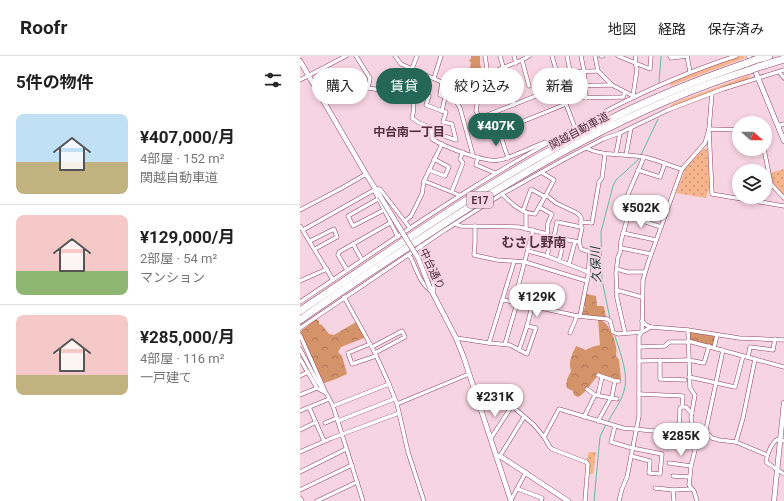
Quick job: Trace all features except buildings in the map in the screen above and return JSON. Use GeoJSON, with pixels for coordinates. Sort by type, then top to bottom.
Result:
{"type":"FeatureCollection","features":[{"type":"Feature","properties":{"kind":"highway","name":"関越自動車道"},"geometry":{"type":"LineString","coordinates":[[300,320],[333,296],[445,222],[549,159],[642,112],[704,86],[769,56]]}},
{"type":"Feature","properties":{"kind":"highway","name":"関越自動車道"},"geometry":{"type":"LineString","coordinates":[[300,311],[442,216],[534,159],[600,124],[690,84],[752,63],[784,59]]}},
{"type":"Feature","properties":{"kind":"street"},"geometry":{"type":"LineString","coordinates":[[300,80],[346,56]]}},
{"type":"Feature","properties":{"kind":"street"},"geometry":{"type":"LineString","coordinates":[[356,56],[370,78],[368,88],[376,89]]}},
{"type":"Feature","properties":{"kind":"street"},"geometry":{"type":"LineString","coordinates":[[395,56],[401,64],[410,68]]}},
{"type":"Feature","properties":{"kind":"street"},"geometry":{"type":"LineString","coordinates":[[412,68],[417,56]]}},
{"type":"Feature","properties":{"kind":"street"},"geometry":{"type":"LineString","coordinates":[[440,81],[434,78],[441,56]]}},
{"type":"Feature","properties":{"kind":"street"},"geometry":{"type":"LineString","coordinates":[[485,56],[487,68]]}},
{"type":"Feature","properties":{"kind":"street"},"geometry":{"type":"LineString","coordinates":[[500,56],[503,68],[528,56]]}},
{"type":"Feature","properties":{"kind":"street"},"geometry":{"type":"LineString","coordinates":[[514,56],[516,63]]}},
{"type":"Feature","properties":{"kind":"street"},"geometry":{"type":"LineString","coordinates":[[552,56],[555,68]]}},
{"type":"Feature","properties":{"kind":"street"},"geometry":{"type":"LineString","coordinates":[[567,56],[569,68]]}},
{"type":"Feature","properties":{"kind":"street"},"geometry":{"type":"LineString","coordinates":[[581,56],[583,68]]}},
{"type":"Feature","properties":{"kind":"street"},"geometry":{"type":"LineString","coordinates":[[596,56],[598,71],[612,84],[634,96]]}},
{"type":"Feature","properties":{"kind":"street"},"geometry":{"type":"LineString","coordinates":[[621,56],[650,69],[651,56]]}},
{"type":"Feature","properties":{"kind":"street"},"geometry":{"type":"LineString","coordinates":[[634,96],[637,69],[636,56]]}},
{"type":"Feature","properties":{"kind":"street"},"geometry":{"type":"LineString","coordinates":[[670,56],[671,58],[687,56],[690,72]]}},
{"type":"Feature","properties":{"kind":"street"},"geometry":{"type":"LineString","coordinates":[[413,104],[415,110],[412,118],[419,123],[430,127],[432,139],[463,152],[498,161],[552,140],[634,96],[690,72],[736,56]]}},
{"type":"Feature","properties":{"kind":"street"},"geometry":{"type":"LineString","coordinates":[[522,60],[529,86]]}},
{"type":"Feature","properties":{"kind":"street","name":"中台通り"},"geometry":{"type":"LineString","coordinates":[[300,61],[379,198],[418,258],[431,290],[456,338],[498,456],[511,501]]}},
{"type":"Feature","properties":{"kind":"street"},"geometry":{"type":"LineString","coordinates":[[752,63],[784,141]]}},
{"type":"Feature","properties":{"kind":"street"},"geometry":{"type":"LineString","coordinates":[[300,328],[420,246],[502,194],[584,148],[668,110],[712,93],[784,70]]}},
{"type":"Feature","properties":{"kind":"street"},"geometry":{"type":"LineString","coordinates":[[588,71],[598,71]]}},
{"type":"Feature","properties":{"kind":"street"},"geometry":{"type":"LineString","coordinates":[[779,72],[784,78]]}},
{"type":"Feature","properties":{"kind":"street"},"geometry":{"type":"LineString","coordinates":[[668,82],[668,87]]}},
{"type":"Feature","properties":{"kind":"street"},"geometry":{"type":"LineString","coordinates":[[588,85],[612,84]]}},
{"type":"Feature","properties":{"kind":"street"},"geometry":{"type":"LineString","coordinates":[[588,98],[624,97],[625,92]]}},
{"type":"Feature","properties":{"kind":"street"},"geometry":{"type":"LineString","coordinates":[[712,93],[709,130],[712,194],[784,206]]}},
{"type":"Feature","properties":{"kind":"street"},"geometry":{"type":"LineString","coordinates":[[477,104],[476,111],[480,118],[532,98]]}},
{"type":"Feature","properties":{"kind":"street"},"geometry":{"type":"LineString","coordinates":[[426,104],[446,112],[443,122],[452,124],[456,140],[432,132]]}},
{"type":"Feature","properties":{"kind":"street"},"geometry":{"type":"LineString","coordinates":[[442,110],[443,104]]}},
{"type":"Feature","properties":{"kind":"street"},"geometry":{"type":"LineString","coordinates":[[458,104],[473,155]]}},
{"type":"Feature","properties":{"kind":"street"},"geometry":{"type":"LineString","coordinates":[[484,137],[566,104],[575,129]]}},
{"type":"Feature","properties":{"kind":"street"},"geometry":{"type":"LineString","coordinates":[[668,105],[668,110]]}},
{"type":"Feature","properties":{"kind":"street"},"geometry":{"type":"LineString","coordinates":[[778,126],[784,124]]}},
{"type":"Feature","properties":{"kind":"street"},"geometry":{"type":"LineString","coordinates":[[626,155],[631,128]]}},
{"type":"Feature","properties":{"kind":"street"},"geometry":{"type":"LineString","coordinates":[[709,130],[732,130]]}},
{"type":"Feature","properties":{"kind":"street"},"geometry":{"type":"LineString","coordinates":[[619,501],[627,477],[639,416],[639,336],[642,332],[642,297],[645,272],[682,169],[703,146],[709,130]]}},
{"type":"Feature","properties":{"kind":"street"},"geometry":{"type":"LineString","coordinates":[[499,131],[508,158]]}},
{"type":"Feature","properties":{"kind":"street"},"geometry":{"type":"LineString","coordinates":[[616,154],[620,133]]}},
{"type":"Feature","properties":{"kind":"street"},"geometry":{"type":"LineString","coordinates":[[300,302],[459,195],[552,140]]}},
{"type":"Feature","properties":{"kind":"street"},"geometry":{"type":"LineString","coordinates":[[405,222],[422,194],[424,180],[442,144]]}},
{"type":"Feature","properties":{"kind":"street"},"geometry":{"type":"LineString","coordinates":[[584,148],[605,154],[644,157],[682,169]]}},
{"type":"Feature","properties":{"kind":"street"},"geometry":{"type":"LineString","coordinates":[[452,192],[463,163],[460,159],[463,152]]}},
{"type":"Feature","properties":{"kind":"street"},"geometry":{"type":"LineString","coordinates":[[550,220],[581,224],[592,223],[599,182],[602,178],[605,154]]}},
{"type":"Feature","properties":{"kind":"street"},"geometry":{"type":"LineString","coordinates":[[765,156],[771,184],[784,198]]}},
{"type":"Feature","properties":{"kind":"street"},"geometry":{"type":"LineString","coordinates":[[478,157],[476,166],[495,174]]}},
{"type":"Feature","properties":{"kind":"street"},"geometry":{"type":"LineString","coordinates":[[625,333],[616,290],[618,257],[630,208],[623,206],[644,157]]}},
{"type":"Feature","properties":{"kind":"street"},"geometry":{"type":"LineString","coordinates":[[429,170],[445,176],[449,166],[434,159]]}},
{"type":"Feature","properties":{"kind":"street"},"geometry":{"type":"LineString","coordinates":[[638,170],[660,177],[665,163]]}},
{"type":"Feature","properties":{"kind":"street"},"geometry":{"type":"LineString","coordinates":[[502,194],[514,207],[524,212],[535,214],[554,180],[541,172]]}},
{"type":"Feature","properties":{"kind":"street"},"geometry":{"type":"LineString","coordinates":[[300,210],[366,174]]}},
{"type":"Feature","properties":{"kind":"street"},"geometry":{"type":"LineString","coordinates":[[424,180],[459,195]]}},
{"type":"Feature","properties":{"kind":"street"},"geometry":{"type":"LineString","coordinates":[[303,230],[375,189],[380,189],[410,228]]}},
{"type":"Feature","properties":{"kind":"street"},"geometry":{"type":"LineString","coordinates":[[526,229],[524,212],[531,189],[577,213],[581,217],[582,228],[569,264]]}},
{"type":"Feature","properties":{"kind":"street"},"geometry":{"type":"LineString","coordinates":[[384,210],[353,226],[348,216],[379,198],[398,237]]}},
{"type":"Feature","properties":{"kind":"street"},"geometry":{"type":"LineString","coordinates":[[539,207],[552,214],[547,234]]}},
{"type":"Feature","properties":{"kind":"street"},"geometry":{"type":"LineString","coordinates":[[628,216],[661,227]]}},
{"type":"Feature","properties":{"kind":"street"},"geometry":{"type":"LineString","coordinates":[[547,256],[557,222]]}},
{"type":"Feature","properties":{"kind":"street"},"geometry":{"type":"LineString","coordinates":[[347,270],[338,255],[338,252],[390,223]]}},
{"type":"Feature","properties":{"kind":"street"},"geometry":{"type":"LineString","coordinates":[[455,224],[461,226],[493,228],[508,227],[533,230],[564,240],[577,242]]}},
{"type":"Feature","properties":{"kind":"street"},"geometry":{"type":"LineString","coordinates":[[300,226],[333,280]]}},
{"type":"Feature","properties":{"kind":"street"},"geometry":{"type":"LineString","coordinates":[[475,226],[476,242],[474,255],[514,262],[525,262],[587,281]]}},
{"type":"Feature","properties":{"kind":"street"},"geometry":{"type":"LineString","coordinates":[[310,241],[334,229],[337,237],[315,249]]}},
{"type":"Feature","properties":{"kind":"street"},"geometry":{"type":"LineString","coordinates":[[505,344],[533,230]]}},
{"type":"Feature","properties":{"kind":"street"},"geometry":{"type":"LineString","coordinates":[[623,232],[656,240]]}},
{"type":"Feature","properties":{"kind":"street"},"geometry":{"type":"LineString","coordinates":[[300,236],[305,234]]}},
{"type":"Feature","properties":{"kind":"street"},"geometry":{"type":"LineString","coordinates":[[559,261],[564,240]]}},
{"type":"Feature","properties":{"kind":"street"},"geometry":{"type":"LineString","coordinates":[[570,333],[579,316],[587,281],[590,252],[581,249],[577,242]]}},
{"type":"Feature","properties":{"kind":"street"},"geometry":{"type":"LineString","coordinates":[[353,244],[362,260]]}},
{"type":"Feature","properties":{"kind":"street"},"geometry":{"type":"LineString","coordinates":[[408,255],[411,258],[422,283],[426,288],[431,290],[432,280],[426,258],[420,246]]}},
{"type":"Feature","properties":{"kind":"street"},"geometry":{"type":"LineString","coordinates":[[621,248],[651,254]]}},
{"type":"Feature","properties":{"kind":"street"},"geometry":{"type":"LineString","coordinates":[[528,251],[547,256],[588,272]]}},
{"type":"Feature","properties":{"kind":"street"},"geometry":{"type":"LineString","coordinates":[[489,343],[514,262]]}},
{"type":"Feature","properties":{"kind":"street"},"geometry":{"type":"LineString","coordinates":[[300,281],[326,269]]}},
{"type":"Feature","properties":{"kind":"street"},"geometry":{"type":"LineString","coordinates":[[617,269],[627,272],[645,272]]}},
{"type":"Feature","properties":{"kind":"street"},"geometry":{"type":"LineString","coordinates":[[616,290],[642,297]]}},
{"type":"Feature","properties":{"kind":"street"},"geometry":{"type":"LineString","coordinates":[[344,297],[376,354],[397,404],[408,452],[424,501]]}},
{"type":"Feature","properties":{"kind":"street"},"geometry":{"type":"LineString","coordinates":[[502,300],[579,316],[607,318],[613,332],[618,334],[642,332],[651,327]]}},
{"type":"Feature","properties":{"kind":"street"},"geometry":{"type":"LineString","coordinates":[[519,350],[532,306]]}},
{"type":"Feature","properties":{"kind":"street"},"geometry":{"type":"LineString","coordinates":[[642,320],[651,327],[688,330],[739,338],[784,340]]}},
{"type":"Feature","properties":{"kind":"street"},"geometry":{"type":"LineString","coordinates":[[456,338],[505,344],[527,354],[536,328],[527,326]]}},
{"type":"Feature","properties":{"kind":"street"},"geometry":{"type":"LineString","coordinates":[[688,330],[690,388],[695,395],[692,414],[693,431]]}},
{"type":"Feature","properties":{"kind":"street"},"geometry":{"type":"LineString","coordinates":[[402,331],[405,337],[376,354],[352,364],[348,353],[371,346],[402,331]]}},
{"type":"Feature","properties":{"kind":"street"},"geometry":{"type":"LineString","coordinates":[[300,335],[325,392]]}},
{"type":"Feature","properties":{"kind":"street"},"geometry":{"type":"LineString","coordinates":[[714,348],[718,335]]}},
{"type":"Feature","properties":{"kind":"street"},"geometry":{"type":"LineString","coordinates":[[748,357],[750,347],[773,350],[775,340]]}},
{"type":"Feature","properties":{"kind":"street"},"geometry":{"type":"LineString","coordinates":[[639,347],[665,346],[669,342],[688,342],[709,346],[784,367]]}},
{"type":"Feature","properties":{"kind":"street"},"geometry":{"type":"LineString","coordinates":[[639,362],[688,360],[705,363],[709,346]]}},
{"type":"Feature","properties":{"kind":"street"},"geometry":{"type":"LineString","coordinates":[[300,349],[317,382],[333,406],[363,500],[357,501]]}},
{"type":"Feature","properties":{"kind":"street"},"geometry":{"type":"LineString","coordinates":[[705,434],[723,350]]}},
{"type":"Feature","properties":{"kind":"street"},"geometry":{"type":"LineString","coordinates":[[690,377],[735,387],[743,356]]}},
{"type":"Feature","properties":{"kind":"street"},"geometry":{"type":"LineString","coordinates":[[300,359],[317,388],[325,392]]}},
{"type":"Feature","properties":{"kind":"street"},"geometry":{"type":"LineString","coordinates":[[736,442],[743,418],[755,359]]}},
{"type":"Feature","properties":{"kind":"street"},"geometry":{"type":"LineString","coordinates":[[660,360],[660,379],[685,380]]}},
{"type":"Feature","properties":{"kind":"street"},"geometry":{"type":"LineString","coordinates":[[300,376],[308,372]]}},
{"type":"Feature","properties":{"kind":"street"},"geometry":{"type":"LineString","coordinates":[[397,404],[469,374]]}},
{"type":"Feature","properties":{"kind":"street"},"geometry":{"type":"LineString","coordinates":[[584,417],[597,395],[600,376],[617,381],[612,396],[610,397],[598,421]]}},
{"type":"Feature","properties":{"kind":"street"},"geometry":{"type":"LineString","coordinates":[[333,406],[389,384]]}},
{"type":"Feature","properties":{"kind":"street"},"geometry":{"type":"LineString","coordinates":[[300,395],[317,388]]}},
{"type":"Feature","properties":{"kind":"street"},"geometry":{"type":"LineString","coordinates":[[588,389],[597,395],[617,399]]}},
{"type":"Feature","properties":{"kind":"street"},"geometry":{"type":"LineString","coordinates":[[639,394],[682,396],[679,434]]}},
{"type":"Feature","properties":{"kind":"street"},"geometry":{"type":"LineString","coordinates":[[300,411],[329,399]]}},
{"type":"Feature","properties":{"kind":"street"},"geometry":{"type":"LineString","coordinates":[[325,424],[394,399]]}},
{"type":"Feature","properties":{"kind":"street"},"geometry":{"type":"LineString","coordinates":[[774,501],[782,441],[784,403]]}},
{"type":"Feature","properties":{"kind":"street"},"geometry":{"type":"LineString","coordinates":[[491,438],[512,406],[544,436],[552,449],[588,464],[585,501]]}},
{"type":"Feature","properties":{"kind":"street"},"geometry":{"type":"LineString","coordinates":[[309,407],[324,442]]}},
{"type":"Feature","properties":{"kind":"street"},"geometry":{"type":"LineString","coordinates":[[682,407],[686,408],[692,414]]}},
{"type":"Feature","properties":{"kind":"street"},"geometry":{"type":"LineString","coordinates":[[544,436],[559,409],[615,426],[636,430],[679,434],[685,434],[687,431],[693,431],[719,440],[736,442],[767,456]]}},
{"type":"Feature","properties":{"kind":"street"},"geometry":{"type":"LineString","coordinates":[[300,452],[399,413]]}},
{"type":"Feature","properties":{"kind":"street"},"geometry":{"type":"LineString","coordinates":[[524,417],[498,456],[526,472],[568,501]]}},
{"type":"Feature","properties":{"kind":"street"},"geometry":{"type":"LineString","coordinates":[[300,430],[316,422]]}},
{"type":"Feature","properties":{"kind":"street"},"geometry":{"type":"LineString","coordinates":[[615,426],[610,442],[662,454],[660,474],[649,473],[650,461],[631,456]]}},
{"type":"Feature","properties":{"kind":"street"},"geometry":{"type":"LineString","coordinates":[[672,433],[670,444],[681,446],[678,450]]}},
{"type":"Feature","properties":{"kind":"street"},"geometry":{"type":"LineString","coordinates":[[697,501],[696,494],[689,485],[699,434]]}},
{"type":"Feature","properties":{"kind":"street"},"geometry":{"type":"LineString","coordinates":[[782,441],[778,439],[774,441],[767,456],[766,462],[784,474]]}},
{"type":"Feature","properties":{"kind":"street"},"geometry":{"type":"LineString","coordinates":[[300,472],[346,449]]}},
{"type":"Feature","properties":{"kind":"street"},"geometry":{"type":"LineString","coordinates":[[669,463],[692,466]]}},
{"type":"Feature","properties":{"kind":"street"},"geometry":{"type":"LineString","coordinates":[[300,490],[352,465]]}},
{"type":"Feature","properties":{"kind":"street"},"geometry":{"type":"LineString","coordinates":[[511,501],[526,472]]}},
{"type":"Feature","properties":{"kind":"street"},"geometry":{"type":"LineString","coordinates":[[673,476],[690,477]]}},
{"type":"Feature","properties":{"kind":"street"},"geometry":{"type":"LineString","coordinates":[[317,501],[357,482]]}},
{"type":"Feature","properties":{"kind":"street"},"geometry":{"type":"LineString","coordinates":[[655,488],[673,490],[692,489]]}},
{"type":"Feature","properties":{"kind":"street"},"geometry":{"type":"LineString","coordinates":[[518,489],[542,498],[541,501]]}},
{"type":"Feature","properties":{"kind":"street"},"geometry":{"type":"LineString","coordinates":[[673,490],[674,501]]}},
{"type":"Feature","properties":{"kind":"shaded area"},"geometry":{"type":"Polygon","coordinates":[[[738,56],[744,56],[745,58],[670,86],[671,82],[738,56]]]}},
{"type":"Feature","properties":{"kind":"shaded area"},"geometry":{"type":"Polygon","coordinates":[[[752,74],[747,79],[671,108],[670,107],[674,103],[752,74]]]}},
{"type":"Feature","properties":{"kind":"shaded area"},"geometry":{"type":"Polygon","coordinates":[[[703,149],[708,150],[709,152],[709,189],[706,198],[676,193],[686,167],[703,149]]]}},
{"type":"Feature","properties":{"kind":"shaded area"},"geometry":{"type":"Polygon","coordinates":[[[784,169],[784,194],[782,194],[773,183],[772,173],[784,169]]]}},
{"type":"Feature","properties":{"kind":"shaded area"},"geometry":{"type":"Polygon","coordinates":[[[589,452],[596,452],[593,474],[590,474],[590,466],[586,461],[589,452]]]}},
{"type":"Feature","properties":{"kind":"green space"},"geometry":{"type":"Polygon","coordinates":[[[471,56],[480,56],[481,68],[470,68],[471,63],[469,60],[471,59],[471,56]]]}},
{"type":"Feature","properties":{"kind":"green space"},"geometry":{"type":"Polygon","coordinates":[[[586,294],[596,296],[597,306],[604,307],[606,317],[584,316],[582,314],[585,307],[586,294]]]}},
{"type":"Feature","properties":{"kind":"green space"},"geometry":{"type":"Polygon","coordinates":[[[316,319],[329,334],[334,335],[356,322],[364,336],[364,338],[341,347],[338,352],[342,356],[347,374],[332,381],[323,383],[300,332],[316,319]]]}},
{"type":"Feature","properties":{"kind":"green space"},"geometry":{"type":"Polygon","coordinates":[[[598,319],[602,320],[606,324],[615,340],[617,352],[616,356],[619,360],[621,379],[599,375],[578,397],[574,395],[573,391],[566,386],[571,371],[571,358],[576,346],[586,350],[600,345],[598,319]]]}},
{"type":"Feature","properties":{"kind":"green space"},"geometry":{"type":"Polygon","coordinates":[[[691,331],[716,336],[714,346],[690,340],[689,332],[691,331]]]}},
{"type":"Feature","properties":{"kind":"waterway","name":"久保川"},"geometry":{"type":"LineString","coordinates":[[659,83],[661,56]]}},
{"type":"Feature","properties":{"kind":"waterway","name":"久保川"},"geometry":{"type":"LineString","coordinates":[[641,155],[658,119]]}},
{"type":"Feature","properties":{"kind":"waterway","name":"久保川"},"geometry":{"type":"LineString","coordinates":[[610,319],[602,280],[601,232],[613,186],[616,180],[640,158]]}},
{"type":"Feature","properties":{"kind":"waterway","name":"久保川"},"geometry":{"type":"LineString","coordinates":[[608,422],[621,399],[625,384],[625,370],[615,336]]}},
{"type":"Feature","properties":{"kind":"waterway","name":"久保川"},"geometry":{"type":"LineString","coordinates":[[594,501],[600,437],[606,424]]}},
{"type":"Feature","properties":{"kind":"district","name":"中台南一丁目"},"geometry":{"type":"Point","coordinates":[409,132]}},
{"type":"Feature","properties":{"kind":"district","name":"むさし野南"},"geometry":{"type":"Point","coordinates":[534,242]}}]}
